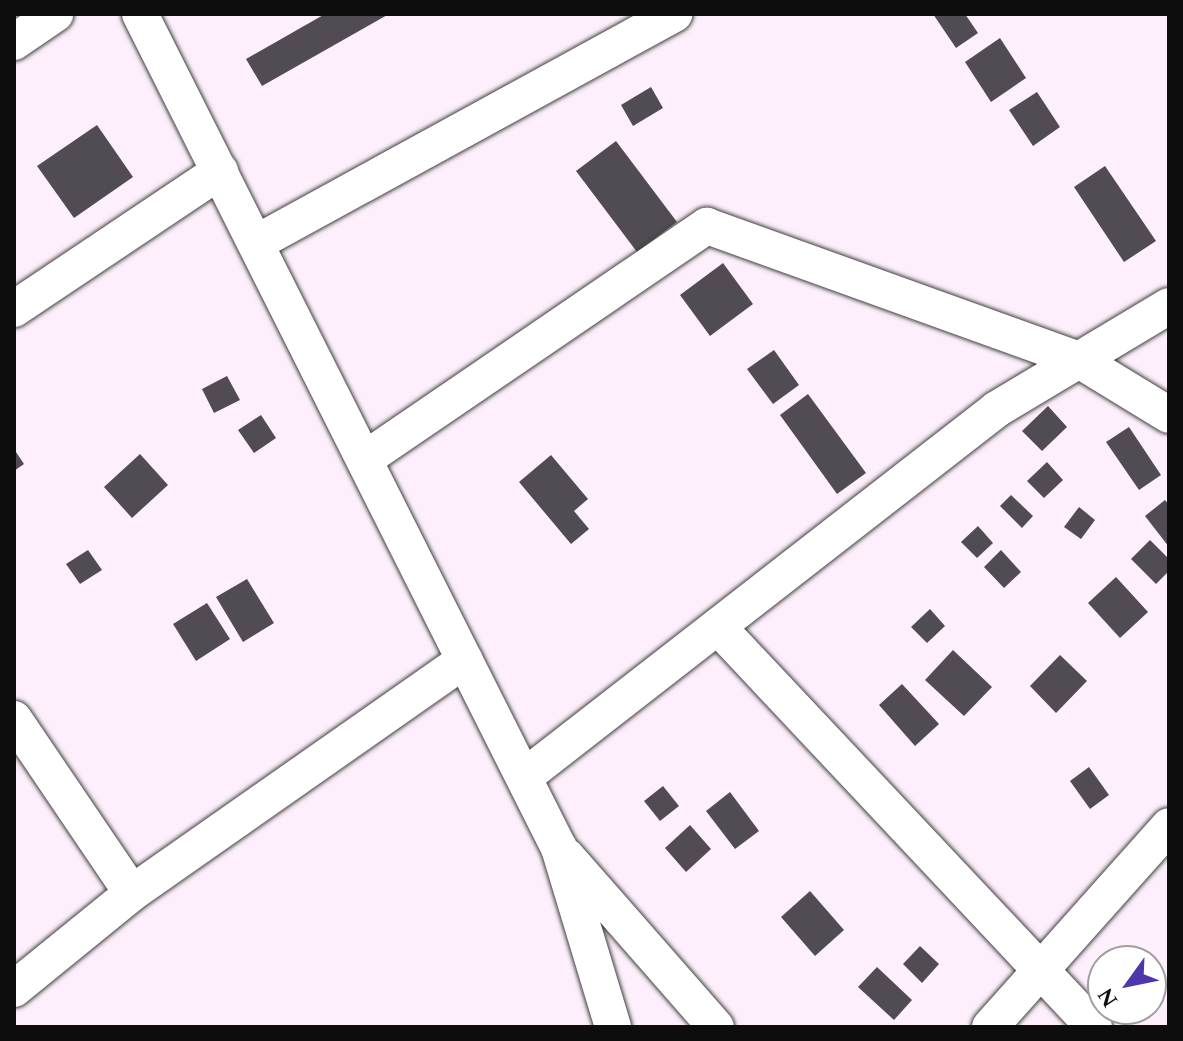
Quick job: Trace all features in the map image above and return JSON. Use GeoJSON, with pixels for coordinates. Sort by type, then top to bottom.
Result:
{"type":"FeatureCollection","features":[{"type":"Feature","properties":{"kind":"street"},"geometry":{"type":"LineString","coordinates":[[14,42],[55,14]]}},
{"type":"Feature","properties":{"kind":"street"},"geometry":{"type":"LineString","coordinates":[[140,14],[559,848],[613,1027]]}},
{"type":"Feature","properties":{"kind":"street"},"geometry":{"type":"LineString","coordinates":[[256,243],[674,14]]}},
{"type":"Feature","properties":{"kind":"street"},"geometry":{"type":"LineString","coordinates":[[14,309],[220,171]]}},
{"type":"Feature","properties":{"kind":"street"},"geometry":{"type":"LineString","coordinates":[[365,459],[707,226],[1079,360],[1169,415]]}},
{"type":"Feature","properties":{"kind":"street"},"geometry":{"type":"LineString","coordinates":[[524,777],[997,409],[1169,306]]}},
{"type":"Feature","properties":{"kind":"street"},"geometry":{"type":"LineString","coordinates":[[718,627],[1038,973],[1094,1027]]}},
{"type":"Feature","properties":{"kind":"street"},"geometry":{"type":"LineString","coordinates":[[14,989],[132,893],[465,660]]}},
{"type":"Feature","properties":{"kind":"street"},"geometry":{"type":"LineString","coordinates":[[14,719],[132,893]]}},
{"type":"Feature","properties":{"kind":"street"},"geometry":{"type":"LineString","coordinates":[[990,1027],[1169,826]]}},
{"type":"Feature","properties":{"kind":"street"},"geometry":{"type":"LineString","coordinates":[[559,848],[716,1027]]}},
{"type":"Feature","properties":{"kind":"building"},"geometry":{"type":"Polygon","coordinates":[[[325,14],[389,14],[262,86],[246,59],[325,14]]]}},
{"type":"Feature","properties":{"kind":"building"},"geometry":{"type":"Polygon","coordinates":[[[933,14],[965,14],[978,33],[956,48],[933,14]]]}},
{"type":"Feature","properties":{"kind":"building"},"geometry":{"type":"Polygon","coordinates":[[[1000,38],[1026,78],[991,102],[965,62],[1000,38]]]}},
{"type":"Feature","properties":{"kind":"building"},"geometry":{"type":"Polygon","coordinates":[[[651,87],[663,108],[633,126],[621,105],[651,87]]]}},
{"type":"Feature","properties":{"kind":"building"},"geometry":{"type":"Polygon","coordinates":[[[1037,92],[1060,127],[1033,146],[1009,110],[1037,92]]]}},
{"type":"Feature","properties":{"kind":"building"},"geometry":{"type":"Polygon","coordinates":[[[97,125],[133,177],[74,218],[37,166],[97,125]]]}},
{"type":"Feature","properties":{"kind":"building"},"geometry":{"type":"Polygon","coordinates":[[[616,141],[677,222],[637,252],[576,171],[616,141]]]}},
{"type":"Feature","properties":{"kind":"building"},"geometry":{"type":"Polygon","coordinates":[[[1105,166],[1156,241],[1124,262],[1074,187],[1105,166]]]}},
{"type":"Feature","properties":{"kind":"building"},"geometry":{"type":"Polygon","coordinates":[[[723,263],[753,304],[710,336],[680,295],[723,263]]]}},
{"type":"Feature","properties":{"kind":"building"},"geometry":{"type":"Polygon","coordinates":[[[774,350],[799,385],[773,404],[747,369],[774,350]]]}},
{"type":"Feature","properties":{"kind":"building"},"geometry":{"type":"Polygon","coordinates":[[[227,376],[240,400],[214,413],[202,389],[227,376]]]}},
{"type":"Feature","properties":{"kind":"building"},"geometry":{"type":"Polygon","coordinates":[[[808,394],[866,473],[837,494],[780,415],[808,394]]]}},
{"type":"Feature","properties":{"kind":"building"},"geometry":{"type":"Polygon","coordinates":[[[1048,406],[1067,427],[1042,451],[1022,431],[1048,406]]]}},
{"type":"Feature","properties":{"kind":"building"},"geometry":{"type":"Polygon","coordinates":[[[261,415],[276,438],[254,453],[238,430],[261,415]]]}},
{"type":"Feature","properties":{"kind":"building"},"geometry":{"type":"Polygon","coordinates":[[[1129,427],[1161,475],[1139,490],[1106,442],[1129,427]]]}},
{"type":"Feature","properties":{"kind":"building"},"geometry":{"type":"Polygon","coordinates":[[[14,449],[24,464],[14,471],[14,449]]]}},
{"type":"Feature","properties":{"kind":"building"},"geometry":{"type":"Polygon","coordinates":[[[140,454],[168,485],[132,518],[104,487],[140,454]]]}},
{"type":"Feature","properties":{"kind":"building"},"geometry":{"type":"Polygon","coordinates":[[[551,455],[588,499],[574,511],[589,529],[571,544],[519,482],[551,455]]]}},
{"type":"Feature","properties":{"kind":"building"},"geometry":{"type":"Polygon","coordinates":[[[1047,462],[1063,480],[1044,498],[1027,481],[1047,462]]]}},
{"type":"Feature","properties":{"kind":"building"},"geometry":{"type":"Polygon","coordinates":[[[1011,495],[1033,516],[1022,528],[1000,506],[1011,495]]]}},
{"type":"Feature","properties":{"kind":"building"},"geometry":{"type":"Polygon","coordinates":[[[1165,500],[1169,505],[1169,547],[1145,516],[1165,500]]]}},
{"type":"Feature","properties":{"kind":"building"},"geometry":{"type":"Polygon","coordinates":[[[1079,507],[1095,520],[1081,539],[1064,527],[1079,507]]]}},
{"type":"Feature","properties":{"kind":"building"},"geometry":{"type":"Polygon","coordinates":[[[978,526],[993,543],[977,558],[961,542],[978,526]]]}},
{"type":"Feature","properties":{"kind":"building"},"geometry":{"type":"Polygon","coordinates":[[[1150,540],[1169,559],[1169,571],[1156,584],[1131,559],[1150,540]]]}},
{"type":"Feature","properties":{"kind":"building"},"geometry":{"type":"Polygon","coordinates":[[[88,550],[102,570],[80,584],[66,564],[88,550]]]}},
{"type":"Feature","properties":{"kind":"building"},"geometry":{"type":"Polygon","coordinates":[[[1001,550],[1021,572],[1004,588],[984,567],[1001,550]]]}},
{"type":"Feature","properties":{"kind":"building"},"geometry":{"type":"Polygon","coordinates":[[[1116,577],[1148,612],[1120,638],[1088,603],[1116,577]]]}},
{"type":"Feature","properties":{"kind":"building"},"geometry":{"type":"Polygon","coordinates":[[[247,579],[274,623],[243,642],[216,597],[247,579]]]}},
{"type":"Feature","properties":{"kind":"building"},"geometry":{"type":"Polygon","coordinates":[[[207,603],[230,639],[196,661],[173,624],[207,603]]]}},
{"type":"Feature","properties":{"kind":"building"},"geometry":{"type":"Polygon","coordinates":[[[930,609],[945,626],[927,643],[911,627],[930,609]]]}},
{"type":"Feature","properties":{"kind":"building"},"geometry":{"type":"Polygon","coordinates":[[[953,650],[992,687],[964,716],[925,680],[953,650]]]}},
{"type":"Feature","properties":{"kind":"building"},"geometry":{"type":"Polygon","coordinates":[[[1060,655],[1087,681],[1056,713],[1030,686],[1060,655]]]}},
{"type":"Feature","properties":{"kind":"building"},"geometry":{"type":"Polygon","coordinates":[[[902,684],[939,724],[915,746],[879,705],[902,684]]]}},
{"type":"Feature","properties":{"kind":"building"},"geometry":{"type":"Polygon","coordinates":[[[1089,767],[1109,795],[1090,809],[1070,781],[1089,767]]]}},
{"type":"Feature","properties":{"kind":"building"},"geometry":{"type":"Polygon","coordinates":[[[663,786],[679,806],[660,821],[644,801],[663,786]]]}},
{"type":"Feature","properties":{"kind":"building"},"geometry":{"type":"Polygon","coordinates":[[[730,792],[759,831],[735,849],[706,811],[730,792]]]}},
{"type":"Feature","properties":{"kind":"building"},"geometry":{"type":"Polygon","coordinates":[[[690,825],[711,849],[686,872],[665,848],[690,825]]]}},
{"type":"Feature","properties":{"kind":"building"},"geometry":{"type":"Polygon","coordinates":[[[810,891],[844,930],[815,956],[781,917],[810,891]]]}},
{"type":"Feature","properties":{"kind":"building"},"geometry":{"type":"Polygon","coordinates":[[[920,946],[939,964],[922,983],[903,964],[920,946]]]}},
{"type":"Feature","properties":{"kind":"building"},"geometry":{"type":"Polygon","coordinates":[[[877,967],[912,1000],[894,1020],[858,987],[877,967]]]}}]}
